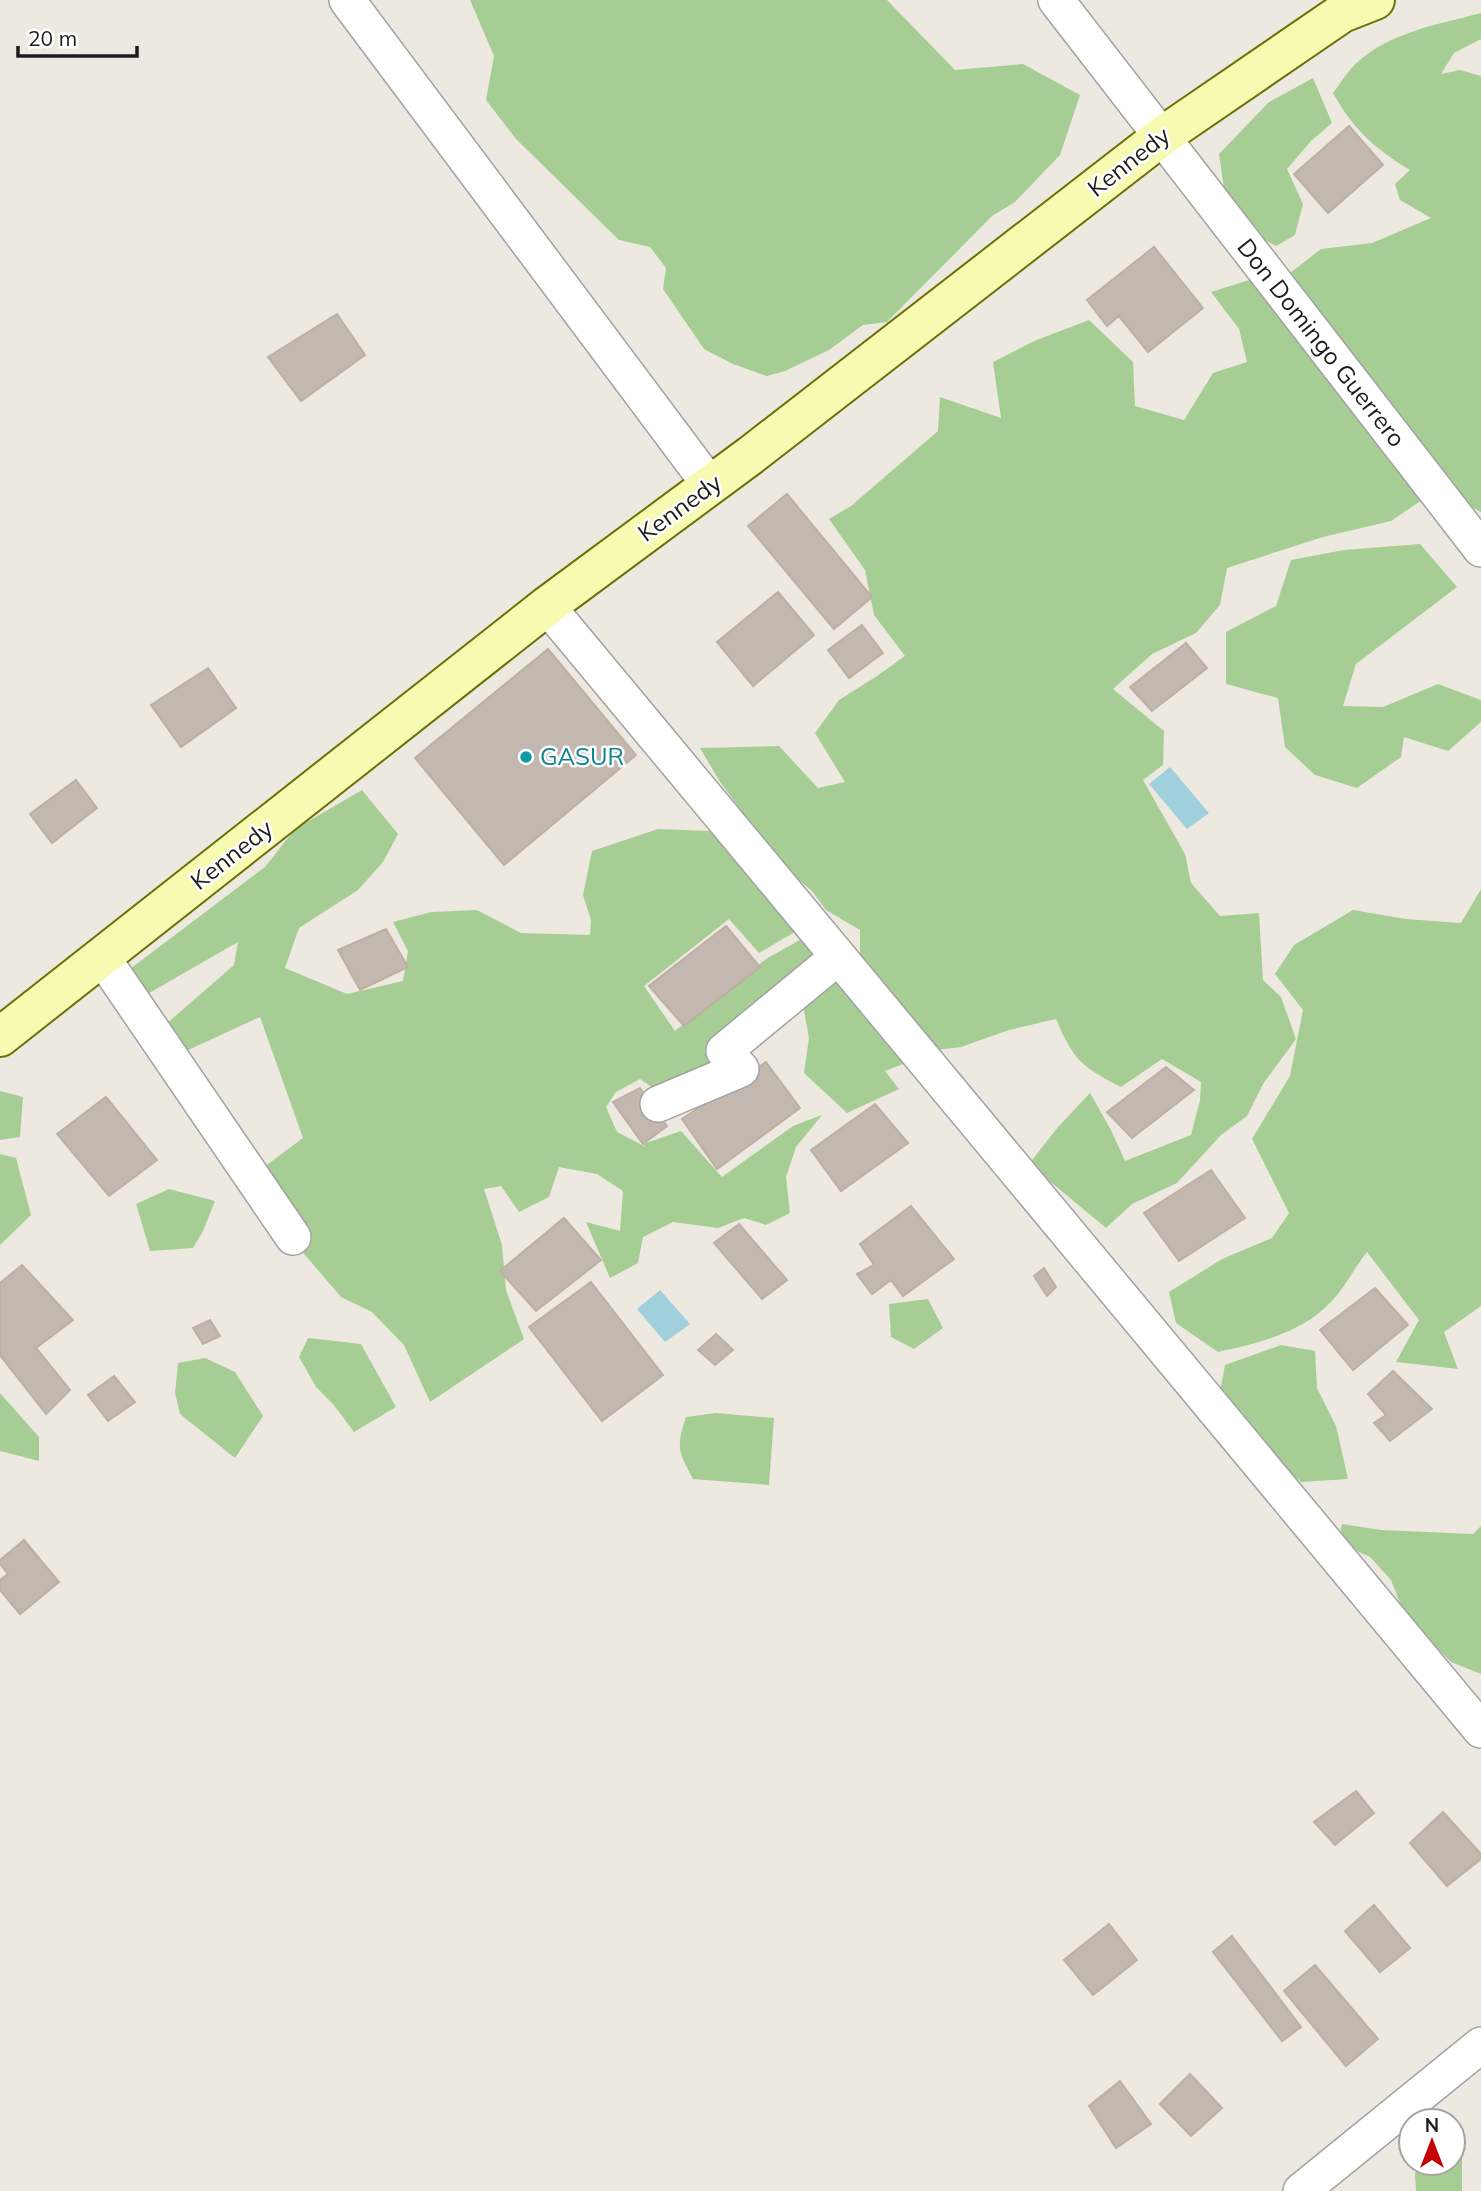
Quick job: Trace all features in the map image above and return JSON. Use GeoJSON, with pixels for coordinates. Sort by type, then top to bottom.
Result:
{"type":"FeatureCollection","features":[{"type":"Feature","properties":{"kind":"main road","name":"Kennedy"},"geometry":{"type":"LineString","coordinates":[[0,1037],[547,606],[751,456],[1161,137],[1342,13],[1375,0]]}},
{"type":"Feature","properties":{"kind":"street"},"geometry":{"type":"LineString","coordinates":[[347,0],[710,485]]}},
{"type":"Feature","properties":{"kind":"street","name":"Don Domingo Guerrero"},"geometry":{"type":"LineString","coordinates":[[1055,0],[1481,549]]}},
{"type":"Feature","properties":{"kind":"street"},"geometry":{"type":"LineString","coordinates":[[547,606],[1481,1730]]}},
{"type":"Feature","properties":{"kind":"street"},"geometry":{"type":"LineString","coordinates":[[102,957],[293,1237]]}},
{"type":"Feature","properties":{"kind":"street"},"geometry":{"type":"LineString","coordinates":[[658,1104],[741,1069],[724,1051],[838,957]]}},
{"type":"Feature","properties":{"kind":"street"},"geometry":{"type":"LineString","coordinates":[[1301,2191],[1481,2045]]}},
{"type":"Feature","properties":{"kind":"green space"},"geometry":{"type":"Polygon","coordinates":[[[470,0],[887,0],[955,70],[1023,64],[1080,95],[1060,155],[1015,202],[992,216],[887,322],[863,325],[829,350],[785,371],[767,376],[733,364],[704,349],[663,289],[666,268],[650,247],[619,240],[516,139],[486,100],[494,56],[470,0]]]}},
{"type":"Feature","properties":{"kind":"green space"},"geometry":{"type":"Polygon","coordinates":[[[1481,13],[1481,39],[1454,53],[1441,74],[1460,70],[1481,76],[1481,512],[1447,494],[1290,273],[1321,249],[1372,243],[1431,218],[1400,200],[1395,184],[1410,170],[1366,137],[1333,93],[1349,71],[1376,48],[1428,27],[1481,13]]]}},
{"type":"Feature","properties":{"kind":"green space"},"geometry":{"type":"Polygon","coordinates":[[[1313,78],[1332,123],[1311,141],[1287,169],[1303,204],[1295,235],[1276,246],[1247,230],[1224,188],[1219,154],[1269,102],[1313,78]]]}},
{"type":"Feature","properties":{"kind":"green space"},"geometry":{"type":"Polygon","coordinates":[[[1259,277],[1428,496],[1391,521],[1323,537],[1227,568],[1220,605],[1196,633],[1152,654],[1113,689],[1164,731],[1163,765],[1143,780],[1185,854],[1191,883],[1220,916],[1259,913],[1263,980],[1281,997],[1296,1039],[1263,1084],[1247,1116],[1221,1135],[1177,1183],[1132,1204],[1106,1228],[1029,1164],[1058,1127],[1090,1093],[1125,1161],[1191,1135],[1200,1100],[1201,1082],[1162,1059],[1121,1087],[1088,1068],[1074,1054],[1056,1019],[1009,1030],[961,1047],[936,1050],[860,964],[860,930],[826,910],[812,891],[785,869],[720,782],[700,748],[779,746],[818,788],[845,782],[815,733],[839,700],[905,656],[874,615],[865,570],[829,519],[851,506],[938,431],[940,397],[1001,418],[993,362],[1034,341],[1089,320],[1133,362],[1135,406],[1184,420],[1213,373],[1247,362],[1239,329],[1211,292],[1259,277]]]}},
{"type":"Feature","properties":{"kind":"green space"},"geometry":{"type":"Polygon","coordinates":[[[1420,544],[1457,587],[1356,664],[1343,706],[1383,707],[1438,684],[1481,700],[1481,722],[1448,751],[1404,737],[1401,757],[1357,788],[1315,775],[1285,747],[1278,698],[1226,684],[1226,632],[1276,606],[1291,560],[1344,550],[1420,544]]]}},
{"type":"Feature","properties":{"kind":"green space"},"geometry":{"type":"Polygon","coordinates":[[[362,790],[398,834],[383,862],[358,890],[299,928],[285,968],[347,994],[403,981],[408,951],[393,922],[431,912],[477,910],[521,933],[590,935],[591,920],[583,895],[592,851],[658,829],[709,831],[800,929],[759,953],[729,919],[644,986],[675,1031],[766,959],[805,937],[821,957],[720,1073],[662,1094],[640,1079],[616,1092],[606,1107],[617,1132],[646,1147],[643,1144],[681,1131],[722,1177],[793,1126],[822,1115],[796,1147],[786,1177],[790,1213],[766,1225],[744,1218],[718,1228],[673,1222],[643,1237],[638,1263],[610,1278],[586,1222],[620,1231],[623,1191],[597,1174],[559,1167],[549,1197],[519,1212],[501,1186],[484,1189],[502,1245],[506,1290],[524,1339],[430,1402],[404,1345],[372,1312],[341,1297],[293,1241],[252,1176],[303,1138],[260,1017],[173,1057],[150,1038],[234,965],[238,942],[137,1000],[118,978],[265,867],[295,829],[362,790]]]}},
{"type":"Feature","properties":{"kind":"green space"},"geometry":{"type":"Polygon","coordinates":[[[1481,889],[1481,1306],[1444,1332],[1458,1369],[1396,1362],[1419,1320],[1367,1252],[1332,1301],[1307,1321],[1279,1335],[1218,1352],[1176,1323],[1169,1292],[1222,1259],[1272,1238],[1289,1213],[1252,1139],[1290,1076],[1303,1010],[1275,974],[1294,945],[1353,910],[1406,919],[1461,923],[1481,889]]]}},
{"type":"Feature","properties":{"kind":"green space"},"geometry":{"type":"Polygon","coordinates":[[[839,974],[916,1059],[885,1071],[899,1089],[847,1113],[804,1073],[809,1038],[802,999],[839,974]]]}},
{"type":"Feature","properties":{"kind":"green space"},"geometry":{"type":"Polygon","coordinates":[[[0,1091],[23,1097],[20,1137],[0,1140],[0,1091]]]}},
{"type":"Feature","properties":{"kind":"green space"},"geometry":{"type":"Polygon","coordinates":[[[0,1154],[16,1158],[31,1215],[0,1245],[0,1154]]]}},
{"type":"Feature","properties":{"kind":"green space"},"geometry":{"type":"Polygon","coordinates":[[[169,1189],[215,1201],[193,1248],[150,1251],[136,1204],[169,1189]]]}},
{"type":"Feature","properties":{"kind":"green space"},"geometry":{"type":"Polygon","coordinates":[[[928,1299],[943,1328],[914,1349],[891,1337],[889,1304],[928,1299]]]}},
{"type":"Feature","properties":{"kind":"green space"},"geometry":{"type":"Polygon","coordinates":[[[308,1338],[361,1344],[396,1407],[354,1432],[316,1387],[299,1357],[308,1338]]]}},
{"type":"Feature","properties":{"kind":"green space"},"geometry":{"type":"Polygon","coordinates":[[[1281,1345],[1315,1351],[1317,1388],[1336,1426],[1348,1479],[1301,1482],[1275,1458],[1253,1427],[1220,1392],[1225,1365],[1281,1345]]]}},
{"type":"Feature","properties":{"kind":"green space"},"geometry":{"type":"Polygon","coordinates":[[[205,1358],[235,1372],[263,1416],[235,1458],[180,1414],[175,1393],[178,1363],[205,1358]]]}},
{"type":"Feature","properties":{"kind":"green space"},"geometry":{"type":"Polygon","coordinates":[[[0,1393],[39,1437],[39,1461],[0,1451],[0,1393]]]}},
{"type":"Feature","properties":{"kind":"green space"},"geometry":{"type":"Polygon","coordinates":[[[716,1413],[774,1418],[769,1485],[693,1479],[680,1449],[686,1417],[716,1413]]]}},
{"type":"Feature","properties":{"kind":"green space"},"geometry":{"type":"Polygon","coordinates":[[[1342,1524],[1381,1530],[1473,1534],[1481,1526],[1481,1674],[1451,1662],[1425,1636],[1402,1608],[1391,1580],[1370,1557],[1339,1543],[1342,1524]]]}},
{"type":"Feature","properties":{"kind":"green space"},"geometry":{"type":"Polygon","coordinates":[[[1415,2177],[1462,2177],[1462,2191],[1416,2191],[1415,2177]]]}},
{"type":"Feature","properties":{"kind":"water"},"geometry":{"type":"Polygon","coordinates":[[[1170,767],[1209,813],[1187,829],[1149,784],[1170,767]]]}},
{"type":"Feature","properties":{"kind":"water"},"geometry":{"type":"Polygon","coordinates":[[[660,1290],[690,1324],[665,1342],[637,1309],[660,1290]]]}},
{"type":"Feature","properties":{"kind":"building"},"geometry":{"type":"Polygon","coordinates":[[[1349,126],[1383,165],[1328,213],[1294,174],[1349,126]]]}},
{"type":"Feature","properties":{"kind":"building"},"geometry":{"type":"Polygon","coordinates":[[[1154,247],[1203,308],[1148,352],[1119,316],[1107,326],[1087,300],[1154,247]]]}},
{"type":"Feature","properties":{"kind":"building"},"geometry":{"type":"Polygon","coordinates":[[[337,314],[365,355],[301,401],[268,357],[337,314]]]}},
{"type":"Feature","properties":{"kind":"building"},"geometry":{"type":"Polygon","coordinates":[[[787,494],[872,597],[834,629],[748,526],[787,494]]]}},
{"type":"Feature","properties":{"kind":"building"},"geometry":{"type":"Polygon","coordinates":[[[778,592],[814,635],[753,686],[717,642],[778,592]]]}},
{"type":"Feature","properties":{"kind":"building"},"geometry":{"type":"Polygon","coordinates":[[[862,625],[883,653],[849,678],[828,650],[862,625]]]}},
{"type":"Feature","properties":{"kind":"building"},"geometry":{"type":"Polygon","coordinates":[[[1186,643],[1207,668],[1152,711],[1130,687],[1186,643]]]}},
{"type":"Feature","properties":{"kind":"building","name":"GASUR"},"geometry":{"type":"Polygon","coordinates":[[[548,649],[636,755],[504,865],[415,758],[548,649]]]}},
{"type":"Feature","properties":{"kind":"building"},"geometry":{"type":"Polygon","coordinates":[[[208,668],[236,708],[181,747],[151,705],[208,668]]]}},
{"type":"Feature","properties":{"kind":"building"},"geometry":{"type":"Polygon","coordinates":[[[76,780],[97,808],[52,843],[30,814],[76,780]]]}},
{"type":"Feature","properties":{"kind":"building"},"geometry":{"type":"Polygon","coordinates":[[[726,926],[760,967],[684,1026],[649,986],[726,926]]]}},
{"type":"Feature","properties":{"kind":"building"},"geometry":{"type":"Polygon","coordinates":[[[386,929],[408,967],[360,990],[338,950],[386,929]]]}},
{"type":"Feature","properties":{"kind":"building"},"geometry":{"type":"Polygon","coordinates":[[[766,1062],[800,1108],[717,1169],[682,1119],[766,1062]]]}},
{"type":"Feature","properties":{"kind":"building"},"geometry":{"type":"Polygon","coordinates":[[[1166,1067],[1194,1090],[1132,1138],[1107,1112],[1166,1067]]]}},
{"type":"Feature","properties":{"kind":"building"},"geometry":{"type":"Polygon","coordinates":[[[640,1088],[667,1126],[643,1144],[613,1102],[640,1088]]]}},
{"type":"Feature","properties":{"kind":"building"},"geometry":{"type":"Polygon","coordinates":[[[106,1097],[157,1160],[109,1196],[57,1134],[106,1097]]]}},
{"type":"Feature","properties":{"kind":"building"},"geometry":{"type":"Polygon","coordinates":[[[875,1104],[908,1143],[841,1191],[811,1150],[875,1104]]]}},
{"type":"Feature","properties":{"kind":"building"},"geometry":{"type":"Polygon","coordinates":[[[1211,1170],[1245,1218],[1179,1261],[1144,1213],[1211,1170]]]}},
{"type":"Feature","properties":{"kind":"building"},"geometry":{"type":"Polygon","coordinates":[[[911,1206],[954,1259],[903,1296],[891,1280],[872,1294],[857,1274],[874,1265],[860,1244],[911,1206]]]}},
{"type":"Feature","properties":{"kind":"building"},"geometry":{"type":"Polygon","coordinates":[[[564,1218],[601,1260],[536,1311],[500,1271],[564,1218]]]}},
{"type":"Feature","properties":{"kind":"building"},"geometry":{"type":"Polygon","coordinates":[[[739,1224],[787,1280],[762,1299],[714,1243],[739,1224]]]}},
{"type":"Feature","properties":{"kind":"building"},"geometry":{"type":"Polygon","coordinates":[[[22,1265],[73,1320],[36,1348],[70,1390],[46,1414],[0,1355],[0,1283],[22,1265]]]}},
{"type":"Feature","properties":{"kind":"building"},"geometry":{"type":"Polygon","coordinates":[[[1044,1268],[1056,1287],[1047,1296],[1034,1276],[1044,1268]]]}},
{"type":"Feature","properties":{"kind":"building"},"geometry":{"type":"Polygon","coordinates":[[[591,1282],[663,1375],[602,1421],[529,1327],[591,1282]]]}},
{"type":"Feature","properties":{"kind":"building"},"geometry":{"type":"Polygon","coordinates":[[[1375,1288],[1408,1325],[1353,1370],[1320,1330],[1375,1288]]]}},
{"type":"Feature","properties":{"kind":"building"},"geometry":{"type":"Polygon","coordinates":[[[210,1320],[220,1336],[203,1344],[193,1328],[210,1320]]]}},
{"type":"Feature","properties":{"kind":"building"},"geometry":{"type":"Polygon","coordinates":[[[716,1334],[733,1350],[715,1365],[698,1350],[716,1334]]]}},
{"type":"Feature","properties":{"kind":"building"},"geometry":{"type":"Polygon","coordinates":[[[1393,1371],[1432,1409],[1390,1441],[1374,1423],[1386,1415],[1368,1394],[1393,1371]]]}},
{"type":"Feature","properties":{"kind":"building"},"geometry":{"type":"Polygon","coordinates":[[[114,1376],[135,1402],[108,1421],[88,1395],[114,1376]]]}},
{"type":"Feature","properties":{"kind":"building"},"geometry":{"type":"Polygon","coordinates":[[[24,1540],[59,1582],[20,1614],[0,1590],[0,1580],[8,1574],[0,1560],[24,1540]]]}},
{"type":"Feature","properties":{"kind":"building"},"geometry":{"type":"Polygon","coordinates":[[[1356,1791],[1374,1813],[1335,1845],[1314,1822],[1356,1791]]]}},
{"type":"Feature","properties":{"kind":"building"},"geometry":{"type":"Polygon","coordinates":[[[1443,1812],[1481,1854],[1481,1859],[1447,1886],[1410,1843],[1443,1812]]]}},
{"type":"Feature","properties":{"kind":"building"},"geometry":{"type":"Polygon","coordinates":[[[1374,1905],[1410,1948],[1380,1972],[1345,1931],[1374,1905]]]}},
{"type":"Feature","properties":{"kind":"building"},"geometry":{"type":"Polygon","coordinates":[[[1109,1924],[1137,1960],[1093,1995],[1064,1960],[1109,1924]]]}},
{"type":"Feature","properties":{"kind":"building"},"geometry":{"type":"Polygon","coordinates":[[[1232,1936],[1301,2027],[1282,2041],[1213,1952],[1232,1936]]]}},
{"type":"Feature","properties":{"kind":"building"},"geometry":{"type":"Polygon","coordinates":[[[1315,1965],[1378,2039],[1346,2066],[1284,1991],[1315,1965]]]}},
{"type":"Feature","properties":{"kind":"building"},"geometry":{"type":"Polygon","coordinates":[[[1190,2074],[1222,2108],[1191,2136],[1160,2104],[1190,2074]]]}},
{"type":"Feature","properties":{"kind":"building"},"geometry":{"type":"Polygon","coordinates":[[[1120,2081],[1151,2124],[1116,2148],[1089,2106],[1120,2081]]]}},
{"type":"Feature","properties":{"kind":"place","name":"GASUR"},"geometry":{"type":"Point","coordinates":[526,757]}}]}
